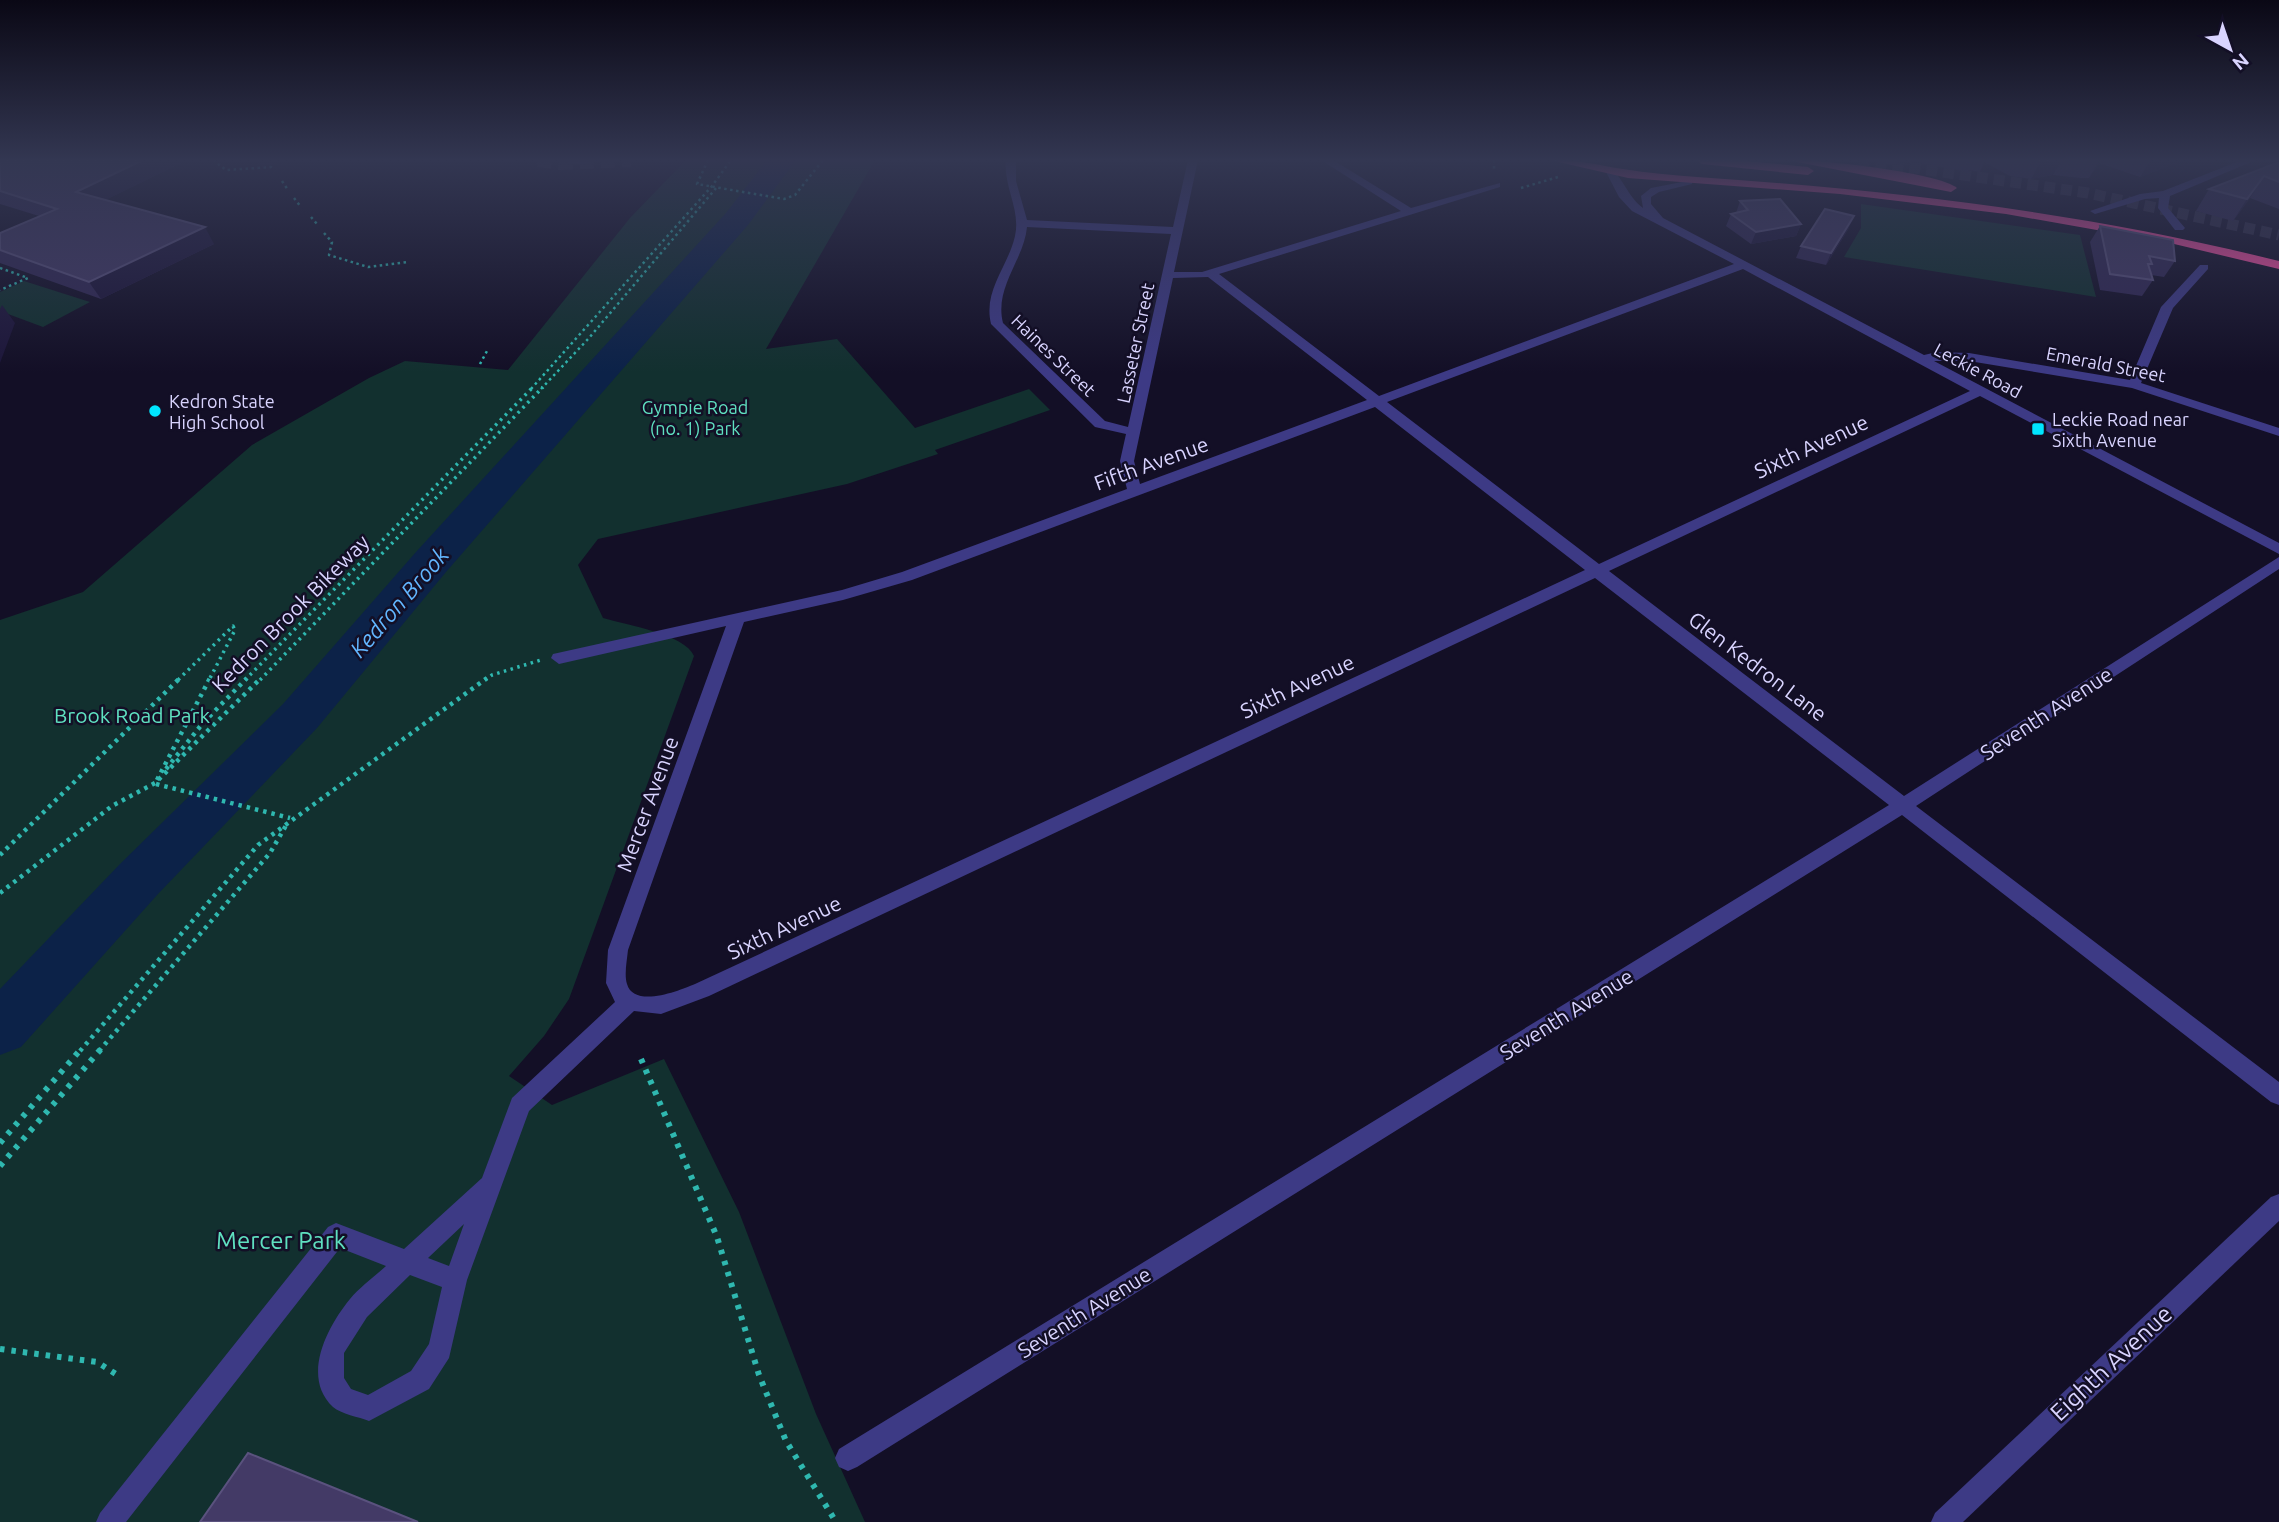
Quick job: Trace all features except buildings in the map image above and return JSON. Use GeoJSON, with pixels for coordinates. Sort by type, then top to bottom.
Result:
{"type":"FeatureCollection","features":[{"type":"Feature","properties":{"kind":"highway"},"geometry":{"type":"LineString","coordinates":[[2131,231],[2279,265]]}},
{"type":"Feature","properties":{"kind":"highway"},"geometry":{"type":"LineString","coordinates":[[2192,231],[2279,251]]}},
{"type":"Feature","properties":{"kind":"street","name":"Haines Street"},"geometry":{"type":"LineString","coordinates":[[1021,231],[1020,242],[993,305],[997,324],[1100,424],[1133,432]]}},
{"type":"Feature","properties":{"kind":"street","name":"Lasseter Street"},"geometry":{"type":"LineString","coordinates":[[1135,491],[1127,460],[1178,231]]}},
{"type":"Feature","properties":{"kind":"street"},"geometry":{"type":"LineString","coordinates":[[1167,275],[1210,273],[1345,231]]}},
{"type":"Feature","properties":{"kind":"street","name":"Leckie Road"},"geometry":{"type":"LineString","coordinates":[[1680,231],[2279,549]]}},
{"type":"Feature","properties":{"kind":"street","name":"Fifth Avenue"},"geometry":{"type":"LineString","coordinates":[[559,658],[876,587],[1743,265]]}},
{"type":"Feature","properties":{"kind":"street"},"geometry":{"type":"LineString","coordinates":[[2134,385],[2167,307],[2204,267]]}},
{"type":"Feature","properties":{"kind":"street","name":"Glen Kedron Lane"},"geometry":{"type":"LineString","coordinates":[[1210,273],[2279,1096]]}},
{"type":"Feature","properties":{"kind":"street","name":"Emerald Street"},"geometry":{"type":"LineString","coordinates":[[1921,360],[1942,356],[1969,357],[2134,385],[2279,432]]}},
{"type":"Feature","properties":{"kind":"street","name":"Sixth Avenue"},"geometry":{"type":"LineString","coordinates":[[630,1002],[659,1006],[702,990],[1980,391]]}},
{"type":"Feature","properties":{"kind":"street","name":"Seventh Avenue"},"geometry":{"type":"LineString","coordinates":[[848,1458],[1902,806],[2279,562]]}},
{"type":"Feature","properties":{"kind":"street","name":"Mercer Avenue"},"geometry":{"type":"LineString","coordinates":[[630,1002],[621,995],[616,983],[618,950],[737,619]]}},
{"type":"Feature","properties":{"kind":"street"},"geometry":{"type":"LineString","coordinates":[[490,1184],[358,1308],[332,1350],[331,1381],[343,1399],[369,1409],[420,1380],[440,1349],[455,1280],[520,1105],[630,1002]]}},
{"type":"Feature","properties":{"kind":"street","name":"Eighth Avenue"},"geometry":{"type":"LineString","coordinates":[[1944,1522],[2279,1205]]}},
{"type":"Feature","properties":{"kind":"street"},"geometry":{"type":"LineString","coordinates":[[109,1522],[337,1235],[455,1280]]}},
{"type":"Feature","properties":{"kind":"path","name":"Kedron Brook Bikeway"},"geometry":{"type":"LineString","coordinates":[[155,783],[203,723],[533,387],[674,231]]}},
{"type":"Feature","properties":{"kind":"path"},"geometry":{"type":"LineString","coordinates":[[0,893],[111,806],[155,783],[468,468],[589,338],[678,231]]}},
{"type":"Feature","properties":{"kind":"path"},"geometry":{"type":"LineString","coordinates":[[324,233],[332,242],[328,255],[368,267],[408,262]]}},
{"type":"Feature","properties":{"kind":"path"},"geometry":{"type":"LineString","coordinates":[[0,268],[28,278],[0,290]]}},
{"type":"Feature","properties":{"kind":"path"},"geometry":{"type":"LineString","coordinates":[[480,364],[487,351]]}},
{"type":"Feature","properties":{"kind":"path"},"geometry":{"type":"LineString","coordinates":[[0,855],[233,626],[235,630],[155,783]]}},
{"type":"Feature","properties":{"kind":"path"},"geometry":{"type":"LineString","coordinates":[[0,1143],[258,845],[492,675],[538,660],[559,658]]}},
{"type":"Feature","properties":{"kind":"path"},"geometry":{"type":"LineString","coordinates":[[155,783],[291,819]]}},
{"type":"Feature","properties":{"kind":"path"},"geometry":{"type":"LineString","coordinates":[[0,1166],[270,853],[291,819]]}},
{"type":"Feature","properties":{"kind":"path"},"geometry":{"type":"LineString","coordinates":[[641,1059],[717,1237],[759,1375],[786,1441],[836,1522]]}},
{"type":"Feature","properties":{"kind":"path"},"geometry":{"type":"LineString","coordinates":[[0,1349],[97,1362],[118,1376]]}},
{"type":"Feature","properties":{"kind":"green space","name":"Mercer Park"},"geometry":{"type":"Polygon","coordinates":[[[620,231],[834,231],[766,349],[837,339],[915,428],[1029,389],[1050,410],[935,450],[938,454],[847,484],[598,539],[578,565],[603,618],[667,636],[688,648],[694,656],[569,999],[544,1036],[509,1076],[552,1105],[664,1059],[739,1212],[816,1414],[865,1522],[0,1522],[0,620],[83,592],[252,445],[369,378],[405,361],[508,370],[620,231]]]}},
{"type":"Feature","properties":{"kind":"green space"},"geometry":{"type":"Polygon","coordinates":[[[1859,231],[2052,231],[2080,235],[2096,297],[1844,257],[1859,231]]]}},
{"type":"Feature","properties":{"kind":"green space"},"geometry":{"type":"Polygon","coordinates":[[[24,281],[90,302],[43,327],[0,311],[0,292],[24,281]]]}},
{"type":"Feature","properties":{"kind":"waterway","name":"Kedron Brook"},"geometry":{"type":"LineString","coordinates":[[0,1029],[139,879],[300,716],[431,562],[726,231]]}},
{"type":"Feature","properties":{"kind":"tunnel"},"geometry":{"type":"LineString","coordinates":[[2261,231],[2279,235]]}},
{"type":"Feature","properties":{"kind":"place","name":"Kedron State High School"},"geometry":{"type":"Point","coordinates":[155,411]}},
{"type":"Feature","properties":{"kind":"place","name":"Leckie Road near Sixth Avenue"},"geometry":{"type":"Point","coordinates":[2038,429]}},
{"type":"Feature","properties":{"kind":"park label","name":"Gympie Road (no. 1) Park"},"geometry":{"type":"Point","coordinates":[695,417]}},
{"type":"Feature","properties":{"kind":"park label","name":"Brook Road Park"},"geometry":{"type":"Point","coordinates":[132,715]}}]}
